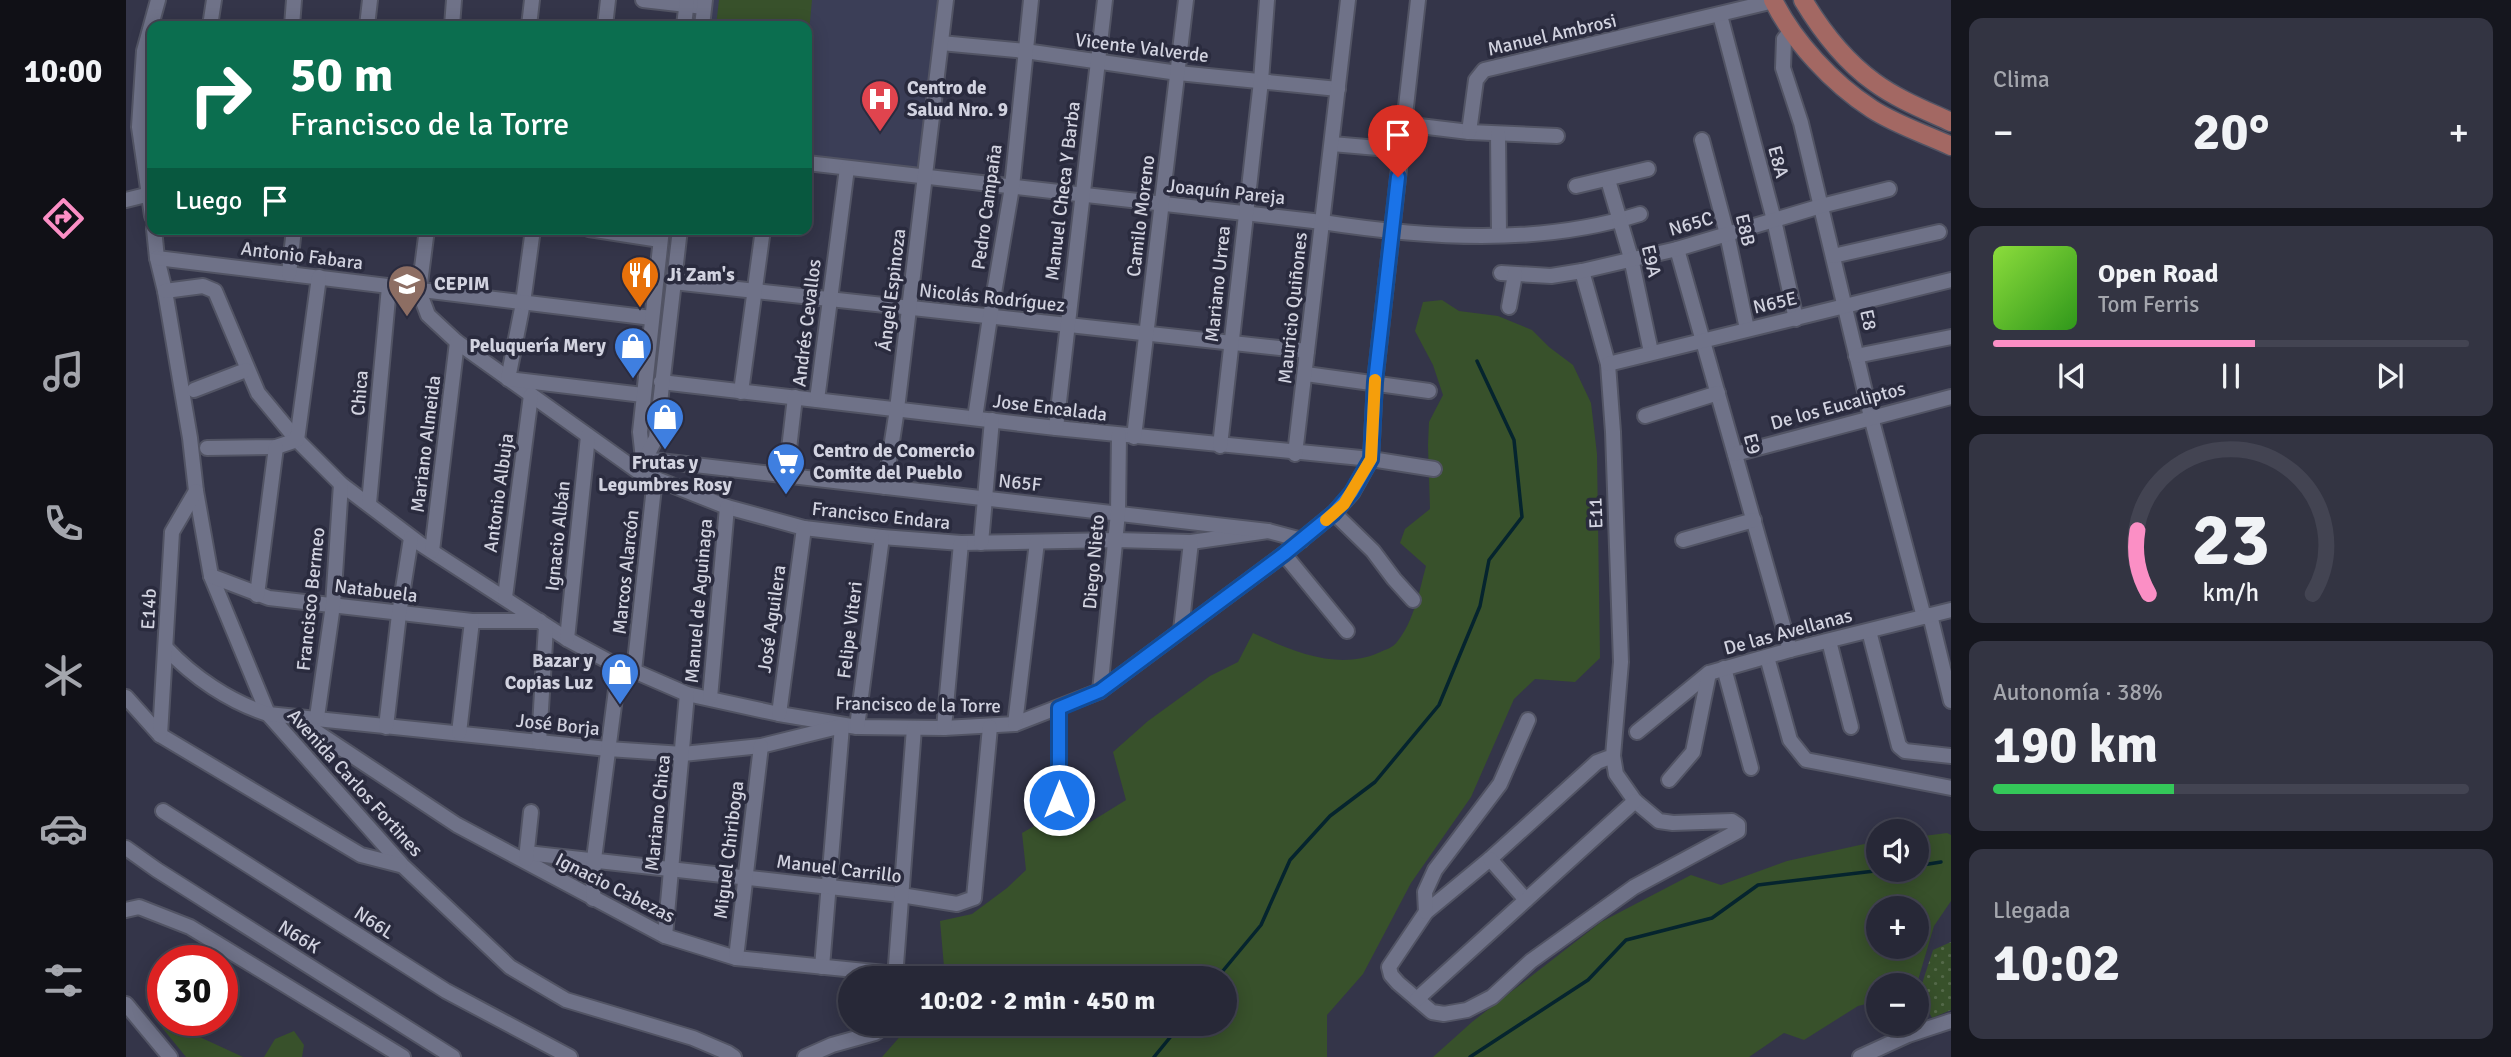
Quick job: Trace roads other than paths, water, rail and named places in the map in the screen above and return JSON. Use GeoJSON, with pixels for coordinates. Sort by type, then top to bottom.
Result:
{"type":"FeatureCollection","features":[{"type":"Feature","properties":{"kind":"main road"},"geometry":{"type":"LineString","coordinates":[[1803,0],[1839,50],[1873,82],[1915,106],[1951,122]]}},
{"type":"Feature","properties":{"kind":"main road"},"geometry":{"type":"LineString","coordinates":[[1774,1],[1790,32],[1836,79],[1872,109],[1951,146]]}},
{"type":"Feature","properties":{"kind":"street"},"geometry":{"type":"LineString","coordinates":[[152,21],[158,0]]}},
{"type":"Feature","properties":{"kind":"street"},"geometry":{"type":"LineString","coordinates":[[212,21],[214,0]]}},
{"type":"Feature","properties":{"kind":"street"},"geometry":{"type":"LineString","coordinates":[[293,21],[295,0]]}},
{"type":"Feature","properties":{"kind":"street"},"geometry":{"type":"LineString","coordinates":[[368,21],[370,0]]}},
{"type":"Feature","properties":{"kind":"street"},"geometry":{"type":"LineString","coordinates":[[452,21],[454,0]]}},
{"type":"Feature","properties":{"kind":"street"},"geometry":{"type":"LineString","coordinates":[[529,21],[532,0]]}},
{"type":"Feature","properties":{"kind":"street"},"geometry":{"type":"LineString","coordinates":[[606,21],[608,0]]}},
{"type":"Feature","properties":{"kind":"street"},"geometry":{"type":"LineString","coordinates":[[643,0],[705,4]]}},
{"type":"Feature","properties":{"kind":"street","name":"Ángel Espinoza"},"geometry":{"type":"LineString","coordinates":[[885,487],[897,409],[946,0]]}},
{"type":"Feature","properties":{"kind":"street","name":"Pedro Campaña"},"geometry":{"type":"LineString","coordinates":[[975,418],[1012,187],[1031,0]]}},
{"type":"Feature","properties":{"kind":"street","name":"Manuel Checa Y Barba"},"geometry":{"type":"LineString","coordinates":[[1056,428],[1105,0]]}},
{"type":"Feature","properties":{"kind":"street","name":"Camilo Moreno"},"geometry":{"type":"LineString","coordinates":[[1134,437],[1186,0]]}},
{"type":"Feature","properties":{"kind":"street","name":"Mariano Urrea"},"geometry":{"type":"LineString","coordinates":[[1220,446],[1261,80],[1267,0]]}},
{"type":"Feature","properties":{"kind":"street","name":"Mauricio Quiñones"},"geometry":{"type":"LineString","coordinates":[[1295,454],[1348,0]]}},
{"type":"Feature","properties":{"kind":"street","name":"Francisco de la Torre"},"geometry":{"type":"LineString","coordinates":[[165,291],[203,286],[215,291],[246,370],[258,393],[296,440],[341,484],[411,538],[567,639],[626,669],[688,694],[779,714],[850,727],[944,728],[1015,724],[1100,691],[1284,554],[1334,513],[1352,492],[1371,459],[1375,382],[1418,0]]}},
{"type":"Feature","properties":{"kind":"street","name":"Manuel Ambrosi"},"geometry":{"type":"LineString","coordinates":[[1469,132],[1476,80],[1484,70],[1774,1]]}},
{"type":"Feature","properties":{"kind":"street"},"geometry":{"type":"LineString","coordinates":[[684,21],[686,2]]}},
{"type":"Feature","properties":{"kind":"street","name":"E8A"},"geometry":{"type":"LineString","coordinates":[[1720,15],[1796,319]]}},
{"type":"Feature","properties":{"kind":"street","name":"E8"},"geometry":{"type":"LineString","coordinates":[[1790,32],[1784,39],[1783,68],[1801,123],[1871,417],[1951,701]]}},
{"type":"Feature","properties":{"kind":"street"},"geometry":{"type":"LineString","coordinates":[[147,40],[139,127],[147,164]]}},
{"type":"Feature","properties":{"kind":"street","name":"Vicente Valverde"},"geometry":{"type":"LineString","coordinates":[[941,43],[1025,51],[1178,73],[1338,89]]}},
{"type":"Feature","properties":{"kind":"street"},"geometry":{"type":"LineString","coordinates":[[1404,124],[1469,132],[1557,136]]}},
{"type":"Feature","properties":{"kind":"street"},"geometry":{"type":"LineString","coordinates":[[1498,134],[1499,235]]}},
{"type":"Feature","properties":{"kind":"street","name":"E8B"},"geometry":{"type":"LineString","coordinates":[[1702,140],[1727,234],[1747,329]]}},
{"type":"Feature","properties":{"kind":"street"},"geometry":{"type":"LineString","coordinates":[[1332,144],[1401,149]]}},
{"type":"Feature","properties":{"kind":"street","name":"Joaquín Pareja"},"geometry":{"type":"LineString","coordinates":[[812,164],[1391,232],[1499,235],[1555,232],[1640,214]]}},
{"type":"Feature","properties":{"kind":"street","name":"Andrés Cevallos"},"geometry":{"type":"LineString","coordinates":[[817,400],[847,168]]}},
{"type":"Feature","properties":{"kind":"street"},"geometry":{"type":"LineString","coordinates":[[1576,186],[1648,169]]}},
{"type":"Feature","properties":{"kind":"street","name":"E9A"},"geometry":{"type":"LineString","coordinates":[[1608,180],[1631,258],[1651,352]]}},
{"type":"Feature","properties":{"kind":"street","name":"N65C"},"geometry":{"type":"LineString","coordinates":[[1509,307],[1508,274],[1551,276],[1582,271],[1677,249],[1821,206],[1889,189]]}},
{"type":"Feature","properties":{"kind":"street"},"geometry":{"type":"LineString","coordinates":[[126,200],[147,195]]}},
{"type":"Feature","properties":{"kind":"street"},"geometry":{"type":"LineString","coordinates":[[1833,256],[1939,232]]}},
{"type":"Feature","properties":{"kind":"street","name":"Avenida Carlos Fortines"},"geometry":{"type":"LineString","coordinates":[[155,235],[211,576],[268,714],[402,865],[510,967],[566,1000],[693,1038],[734,1057]]}},
{"type":"Feature","properties":{"kind":"street"},"geometry":{"type":"LineString","coordinates":[[289,274],[293,235]]}},
{"type":"Feature","properties":{"kind":"street"},"geometry":{"type":"LineString","coordinates":[[419,291],[426,235]]}},
{"type":"Feature","properties":{"kind":"street"},"geometry":{"type":"LineString","coordinates":[[532,235],[523,303],[508,379],[643,395]]}},
{"type":"Feature","properties":{"kind":"street"},"geometry":{"type":"LineString","coordinates":[[641,465],[639,432],[661,235]]}},
{"type":"Feature","properties":{"kind":"street"},"geometry":{"type":"LineString","coordinates":[[641,465],[656,438],[679,235]]}},
{"type":"Feature","properties":{"kind":"street"},"geometry":{"type":"LineString","coordinates":[[741,392],[762,235]]}},
{"type":"Feature","properties":{"kind":"street","name":"E9"},"geometry":{"type":"LineString","coordinates":[[1677,249],[1790,650]]}},
{"type":"Feature","properties":{"kind":"street","name":"Antonio Fabara"},"geometry":{"type":"LineString","coordinates":[[157,258],[652,318]]}},
{"type":"Feature","properties":{"kind":"street","name":"E11"},"geometry":{"type":"LineString","coordinates":[[1582,271],[1608,365],[1613,432],[1621,662],[1613,756]]}},
{"type":"Feature","properties":{"kind":"street"},"geometry":{"type":"LineString","coordinates":[[207,448],[276,447],[296,440],[319,278]]}},
{"type":"Feature","properties":{"kind":"street","name":"N65E"},"geometry":{"type":"LineString","coordinates":[[1608,365],[1651,352],[1951,280]]}},
{"type":"Feature","properties":{"kind":"street","name":"Nicolás Rodríguez"},"geometry":{"type":"LineString","coordinates":[[674,282],[1307,351]]}},
{"type":"Feature","properties":{"kind":"street","name":"Chica"},"geometry":{"type":"LineString","coordinates":[[369,503],[389,287]]}},
{"type":"Feature","properties":{"kind":"street","name":"Francisco Endara"},"geometry":{"type":"LineString","coordinates":[[419,291],[428,315],[457,342],[588,436],[641,465],[656,478],[727,507],[804,528],[961,543],[1116,540],[1191,542],[1268,531]]}},
{"type":"Feature","properties":{"kind":"street"},"geometry":{"type":"LineString","coordinates":[[1856,356],[1951,337]]}},
{"type":"Feature","properties":{"kind":"street","name":"Mariano Almeida"},"geometry":{"type":"LineString","coordinates":[[432,551],[457,342]]}},
{"type":"Feature","properties":{"kind":"street"},"geometry":{"type":"LineString","coordinates":[[194,390],[246,370]]}},
{"type":"Feature","properties":{"kind":"street"},"geometry":{"type":"LineString","coordinates":[[1306,374],[1429,391]]}},
{"type":"Feature","properties":{"kind":"street","name":"Jose Encalada"},"geometry":{"type":"LineString","coordinates":[[661,382],[1134,437],[1371,459],[1434,469]]}},
{"type":"Feature","properties":{"kind":"street"},"geometry":{"type":"LineString","coordinates":[[1645,416],[1718,393]]}},
{"type":"Feature","properties":{"kind":"street","name":"Antonio Albuja"},"geometry":{"type":"LineString","coordinates":[[505,597],[531,395]]}},
{"type":"Feature","properties":{"kind":"street","name":"Andrés Cevallos"},"geometry":{"type":"LineString","coordinates":[[786,475],[795,397]]}},
{"type":"Feature","properties":{"kind":"street","name":"De los Eucaliptos"},"geometry":{"type":"LineString","coordinates":[[1735,454],[1951,397]]}},
{"type":"Feature","properties":{"kind":"street"},"geometry":{"type":"LineString","coordinates":[[981,542],[992,420]]}},
{"type":"Feature","properties":{"kind":"street","name":"Diego Nieto"},"geometry":{"type":"LineString","coordinates":[[1100,691],[1116,540],[1119,435]]}},
{"type":"Feature","properties":{"kind":"street","name":"Ignacio Albán"},"geometry":{"type":"LineString","coordinates":[[567,639],[588,436]]}},
{"type":"Feature","properties":{"kind":"street"},"geometry":{"type":"LineString","coordinates":[[257,595],[276,447]]}},
{"type":"Feature","properties":{"kind":"street","name":"N65F"},"geometry":{"type":"LineString","coordinates":[[641,465],[786,475],[1268,531]]}},
{"type":"Feature","properties":{"kind":"street","name":"Marcos Alarcón"},"geometry":{"type":"LineString","coordinates":[[593,899],[594,859],[608,749],[626,669],[656,478]]}},
{"type":"Feature","properties":{"kind":"street","name":"Francisco Bermeo"},"geometry":{"type":"LineString","coordinates":[[317,717],[333,605],[341,484]]}},
{"type":"Feature","properties":{"kind":"street","name":"E14b"},"geometry":{"type":"LineString","coordinates":[[160,735],[172,532],[196,491]]}},
{"type":"Feature","properties":{"kind":"street","name":"Manuel de Aguinaga"},"geometry":{"type":"LineString","coordinates":[[710,698],[727,507]]}},
{"type":"Feature","properties":{"kind":"street"},"geometry":{"type":"LineString","coordinates":[[1334,513],[1373,551],[1413,600]]}},
{"type":"Feature","properties":{"kind":"street"},"geometry":{"type":"LineString","coordinates":[[1683,540],[1754,520]]}},
{"type":"Feature","properties":{"kind":"street","name":"José Aguilera"},"geometry":{"type":"LineString","coordinates":[[779,714],[804,528]]}},
{"type":"Feature","properties":{"kind":"street"},"geometry":{"type":"LineString","coordinates":[[1268,531],[1302,540]]}},
{"type":"Feature","properties":{"kind":"street","name":"Felipe Viteri"},"geometry":{"type":"LineString","coordinates":[[822,967],[827,887],[850,727],[882,537]]}},
{"type":"Feature","properties":{"kind":"street"},"geometry":{"type":"LineString","coordinates":[[386,727],[411,538]]}},
{"type":"Feature","properties":{"kind":"street"},"geometry":{"type":"LineString","coordinates":[[1015,724],[1037,542]]}},
{"type":"Feature","properties":{"kind":"street"},"geometry":{"type":"LineString","coordinates":[[1181,630],[1191,542]]}},
{"type":"Feature","properties":{"kind":"street"},"geometry":{"type":"LineString","coordinates":[[944,728],[961,543]]}},
{"type":"Feature","properties":{"kind":"street"},"geometry":{"type":"LineString","coordinates":[[1284,554],[1346,631]]}},
{"type":"Feature","properties":{"kind":"street","name":"Natabuela"},"geometry":{"type":"LineString","coordinates":[[211,576],[257,595],[399,614],[543,624]]}},
{"type":"Feature","properties":{"kind":"street","name":"De las Avellanas"},"geometry":{"type":"LineString","coordinates":[[1669,780],[1693,752],[1709,673],[1951,610]]}},
{"type":"Feature","properties":{"kind":"street"},"geometry":{"type":"LineString","coordinates":[[459,733],[472,621]]}},
{"type":"Feature","properties":{"kind":"street"},"geometry":{"type":"LineString","coordinates":[[539,743],[543,624]]}},
{"type":"Feature","properties":{"kind":"street"},"geometry":{"type":"LineString","coordinates":[[1869,631],[1899,746],[1905,751],[1951,756]]}},
{"type":"Feature","properties":{"kind":"street"},"geometry":{"type":"LineString","coordinates":[[1829,640],[1852,727]]}},
{"type":"Feature","properties":{"kind":"street"},"geometry":{"type":"LineString","coordinates":[[166,648],[182,665],[210,685],[250,708],[268,714]]}},
{"type":"Feature","properties":{"kind":"street"},"geometry":{"type":"LineString","coordinates":[[1767,657],[1790,740],[1806,760],[1951,788]]}},
{"type":"Feature","properties":{"kind":"street"},"geometry":{"type":"LineString","coordinates":[[1724,668],[1751,768]]}},
{"type":"Feature","properties":{"kind":"street"},"geometry":{"type":"LineString","coordinates":[[1637,732],[1709,673]]}},
{"type":"Feature","properties":{"kind":"street","name":"Mariano Chica"},"geometry":{"type":"LineString","coordinates":[[665,936],[688,694]]}},
{"type":"Feature","properties":{"kind":"street"},"geometry":{"type":"LineString","coordinates":[[126,697],[160,735],[361,855],[402,865]]}},
{"type":"Feature","properties":{"kind":"street"},"geometry":{"type":"LineString","coordinates":[[1059,708],[1059,800]]}},
{"type":"Feature","properties":{"kind":"street","name":"José Borja"},"geometry":{"type":"LineString","coordinates":[[268,714],[317,717],[539,743],[683,754],[761,746],[850,727]]}},
{"type":"Feature","properties":{"kind":"street","name":"Manuel Carrillo"},"geometry":{"type":"LineString","coordinates":[[292,716],[457,825],[526,858],[594,859],[957,904],[974,898],[990,727]]}},
{"type":"Feature","properties":{"kind":"street"},"geometry":{"type":"LineString","coordinates":[[1426,912],[1425,892],[1435,870],[1500,784],[1528,720]]}},
{"type":"Feature","properties":{"kind":"street"},"geometry":{"type":"LineString","coordinates":[[896,966],[914,728]]}},
{"type":"Feature","properties":{"kind":"street","name":"Miguel Chiriboga"},"geometry":{"type":"LineString","coordinates":[[736,958],[761,746]]}},
{"type":"Feature","properties":{"kind":"street"},"geometry":{"type":"LineString","coordinates":[[1613,756],[1616,774],[1635,801],[1651,815],[1666,823],[1732,821],[1739,828],[1736,833],[1634,887],[1531,961],[1485,1001],[1467,1010],[1444,1014],[1432,1012],[1398,983],[1391,975],[1389,967],[1426,912],[1490,859],[1597,762],[1613,756]]}},
{"type":"Feature","properties":{"kind":"street"},"geometry":{"type":"LineString","coordinates":[[1417,999],[1635,801]]}},
{"type":"Feature","properties":{"kind":"street","name":"N66L"},"geometry":{"type":"LineString","coordinates":[[163,811],[446,991],[570,1057]]}},
{"type":"Feature","properties":{"kind":"street"},"geometry":{"type":"LineString","coordinates":[[526,858],[531,812]]}},
{"type":"Feature","properties":{"kind":"street","name":"N66K"},"geometry":{"type":"LineString","coordinates":[[126,848],[453,1057]]}},
{"type":"Feature","properties":{"kind":"street","name":"Ignacio Cabezas"},"geometry":{"type":"LineString","coordinates":[[526,858],[593,899],[665,936],[736,958],[838,969]]}},
{"type":"Feature","properties":{"kind":"street"},"geometry":{"type":"LineString","coordinates":[[1490,859],[1526,900]]}},
{"type":"Feature","properties":{"kind":"street"},"geometry":{"type":"LineString","coordinates":[[126,910],[139,907],[190,927],[403,1057]]}},
{"type":"Feature","properties":{"kind":"street"},"geometry":{"type":"LineString","coordinates":[[126,1004],[170,1057]]}},
{"type":"Feature","properties":{"kind":"street"},"geometry":{"type":"LineString","coordinates":[[1860,1057],[1908,1035],[1951,1021]]}},
{"type":"Feature","properties":{"kind":"street"},"geometry":{"type":"LineString","coordinates":[[805,1057],[832,1045],[864,1036]]}},
{"type":"Feature","properties":{"kind":"waterway"},"geometry":{"type":"LineString","coordinates":[[1227,966],[1261,925],[1290,860],[1330,816],[1375,782],[1439,705],[1480,606],[1489,560],[1522,517],[1514,440],[1477,361]]}},
{"type":"Feature","properties":{"kind":"waterway"},"geometry":{"type":"LineString","coordinates":[[1929,864],[1941,862]]}},
{"type":"Feature","properties":{"kind":"waterway"},"geometry":{"type":"LineString","coordinates":[[1470,1057],[1588,980],[1626,940],[1712,918],[1758,885],[1866,872]]}},
{"type":"Feature","properties":{"kind":"waterway"},"geometry":{"type":"LineString","coordinates":[[1154,1057],[1171,1036]]}},
{"type":"Feature","properties":{"kind":"place","name":"Centro de Salud Nro. 9"},"geometry":{"type":"Point","coordinates":[880,133]}},
{"type":"Feature","properties":{"kind":"place","name":"Ji Zam's"},"geometry":{"type":"Point","coordinates":[640,309]}},
{"type":"Feature","properties":{"kind":"place","name":"CEPIM"},"geometry":{"type":"Point","coordinates":[407,318]}},
{"type":"Feature","properties":{"kind":"place","name":"Peluquería Mery"},"geometry":{"type":"Point","coordinates":[633,380]}},
{"type":"Feature","properties":{"kind":"place","name":"Frutas y Legumbres Rosy"},"geometry":{"type":"Point","coordinates":[665,451]}},
{"type":"Feature","properties":{"kind":"place","name":"Centro de Comercio Comite del Pueblo"},"geometry":{"type":"Point","coordinates":[786,496]}},
{"type":"Feature","properties":{"kind":"place","name":"Bazar y Copias Luz"},"geometry":{"type":"Point","coordinates":[620,706]}}]}
